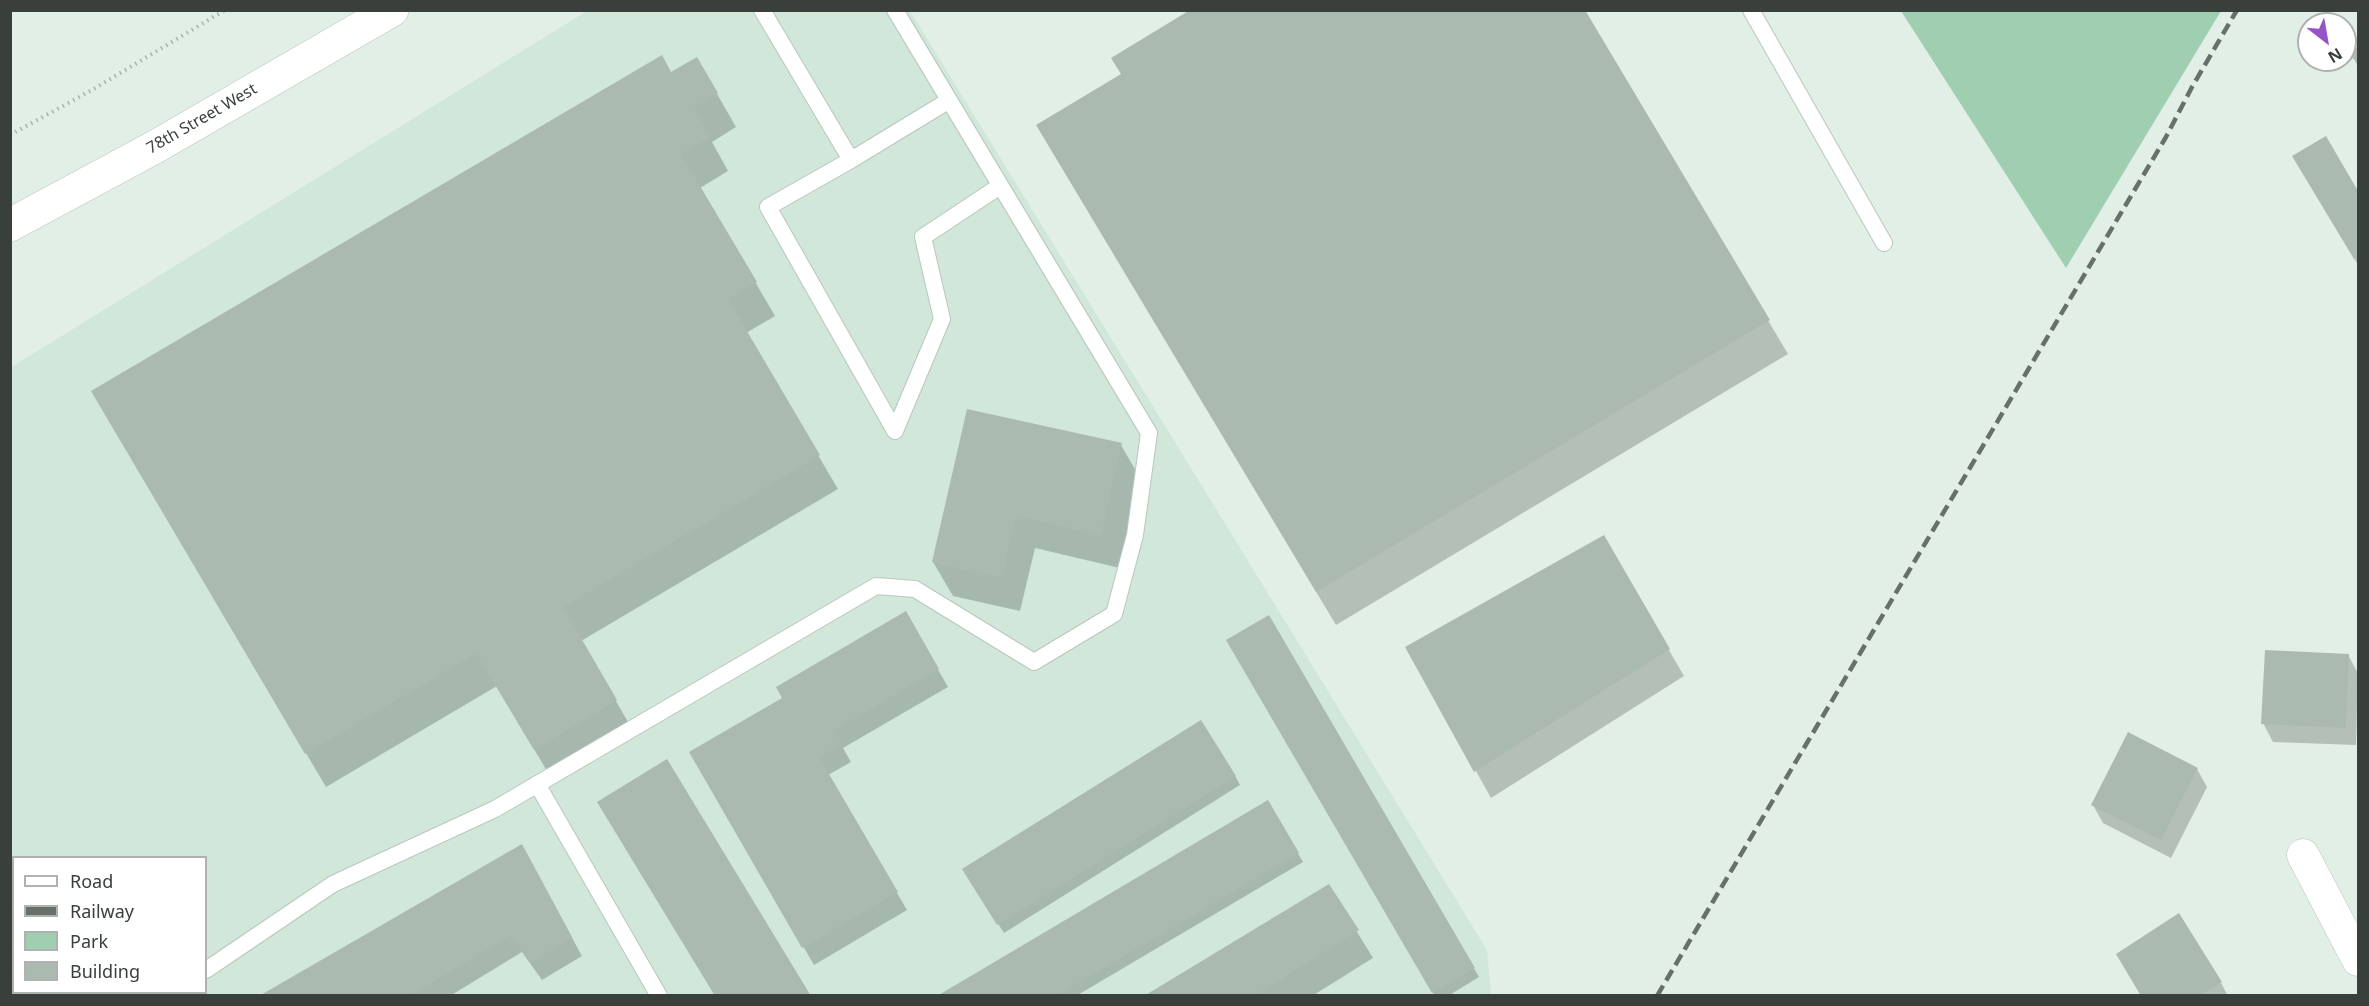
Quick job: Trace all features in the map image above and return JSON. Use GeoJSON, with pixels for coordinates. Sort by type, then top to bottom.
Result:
{"type":"FeatureCollection","features":[{"type":"Feature","properties":{"kind":"street","name":"78th Street West"},"geometry":{"type":"LineString","coordinates":[[10,225],[155,147],[392,10]]}},
{"type":"Feature","properties":{"kind":"street"},"geometry":{"type":"LineString","coordinates":[[2303,855],[2358,960]]}},
{"type":"Feature","properties":{"kind":"lane"},"geometry":{"type":"LineString","coordinates":[[762,10],[851,160]]}},
{"type":"Feature","properties":{"kind":"lane"},"geometry":{"type":"LineString","coordinates":[[207,969],[333,884],[495,809],[876,586],[915,589],[1034,662],[1114,614],[1135,536],[1149,433],[895,10]]}},
{"type":"Feature","properties":{"kind":"lane"},"geometry":{"type":"LineString","coordinates":[[1750,10],[1884,243]]}},
{"type":"Feature","properties":{"kind":"lane"},"geometry":{"type":"LineString","coordinates":[[948,100],[851,160],[768,207],[895,431],[942,319],[923,237],[1000,186]]}},
{"type":"Feature","properties":{"kind":"lane"},"geometry":{"type":"LineString","coordinates":[[537,784],[659,996]]}},
{"type":"Feature","properties":{"kind":"path"},"geometry":{"type":"LineString","coordinates":[[10,135],[92,90],[225,10]]}},
{"type":"Feature","properties":{"kind":"shaded area"},"geometry":{"type":"Polygon","coordinates":[[[587,11],[910,11],[1487,950],[1491,995],[63,995],[207,994],[207,856],[12,856],[12,908],[10,368],[587,11]]]}},
{"type":"Feature","properties":{"kind":"green space"},"geometry":{"type":"Polygon","coordinates":[[[1901,11],[2221,11],[2066,268],[1901,11]]]}},
{"type":"Feature","properties":{"kind":"building"},"geometry":{"type":"Polygon","coordinates":[[[1190,10],[1585,10],[1770,320],[1316,592],[1036,125],[1121,74],[1111,58],[1190,10]]]}},
{"type":"Feature","properties":{"kind":"building"},"geometry":{"type":"Polygon","coordinates":[[[662,55],[671,72],[697,57],[718,93],[694,108],[710,137],[681,154],[757,282],[728,299],[820,455],[563,607],[617,700],[534,750],[476,653],[305,754],[91,391],[662,55]]]}},
{"type":"Feature","properties":{"kind":"building"},"geometry":{"type":"Polygon","coordinates":[[[2326,136],[2358,191],[2358,256],[2354,259],[2292,156],[2326,136]]]}},
{"type":"Feature","properties":{"kind":"building"},"geometry":{"type":"Polygon","coordinates":[[[967,409],[1122,443],[1101,535],[1016,516],[1002,578],[932,562],[967,409]]]}},
{"type":"Feature","properties":{"kind":"building"},"geometry":{"type":"Polygon","coordinates":[[[1604,535],[1670,649],[1474,772],[1405,647],[1604,535]]]}},
{"type":"Feature","properties":{"kind":"building"},"geometry":{"type":"Polygon","coordinates":[[[906,611],[939,669],[834,730],[842,744],[819,757],[898,892],[802,948],[689,752],[782,698],[776,687],[906,611]]]}},
{"type":"Feature","properties":{"kind":"building"},"geometry":{"type":"Polygon","coordinates":[[[1269,615],[1475,968],[1432,993],[1226,640],[1269,615]]]}},
{"type":"Feature","properties":{"kind":"building"},"geometry":{"type":"Polygon","coordinates":[[[2265,650],[2349,654],[2346,728],[2261,724],[2265,650]]]}},
{"type":"Feature","properties":{"kind":"building"},"geometry":{"type":"Polygon","coordinates":[[[1201,720],[1236,776],[997,925],[962,869],[1201,720]]]}},
{"type":"Feature","properties":{"kind":"building"},"geometry":{"type":"Polygon","coordinates":[[[2128,732],[2198,768],[2161,840],[2091,805],[2128,732]]]}},
{"type":"Feature","properties":{"kind":"building"},"geometry":{"type":"Polygon","coordinates":[[[667,759],[811,996],[715,996],[597,802],[667,759]]]}},
{"type":"Feature","properties":{"kind":"building"},"geometry":{"type":"Polygon","coordinates":[[[1268,800],[1299,853],[1056,996],[937,996],[1268,800]]]}},
{"type":"Feature","properties":{"kind":"building"},"geometry":{"type":"Polygon","coordinates":[[[522,844],[572,937],[530,963],[511,935],[409,996],[259,996],[522,844]]]}},
{"type":"Feature","properties":{"kind":"building"},"geometry":{"type":"Polygon","coordinates":[[[1329,884],[1359,930],[1254,996],[1144,996],[1329,884]]]}},
{"type":"Feature","properties":{"kind":"building"},"geometry":{"type":"Polygon","coordinates":[[[2179,913],[2222,982],[2200,996],[2141,996],[2116,954],[2179,913]]]}},
{"type":"Feature","properties":{"kind":"railway"},"geometry":{"type":"LineString","coordinates":[[1657,996],[2166,137],[2237,10]]}}]}
